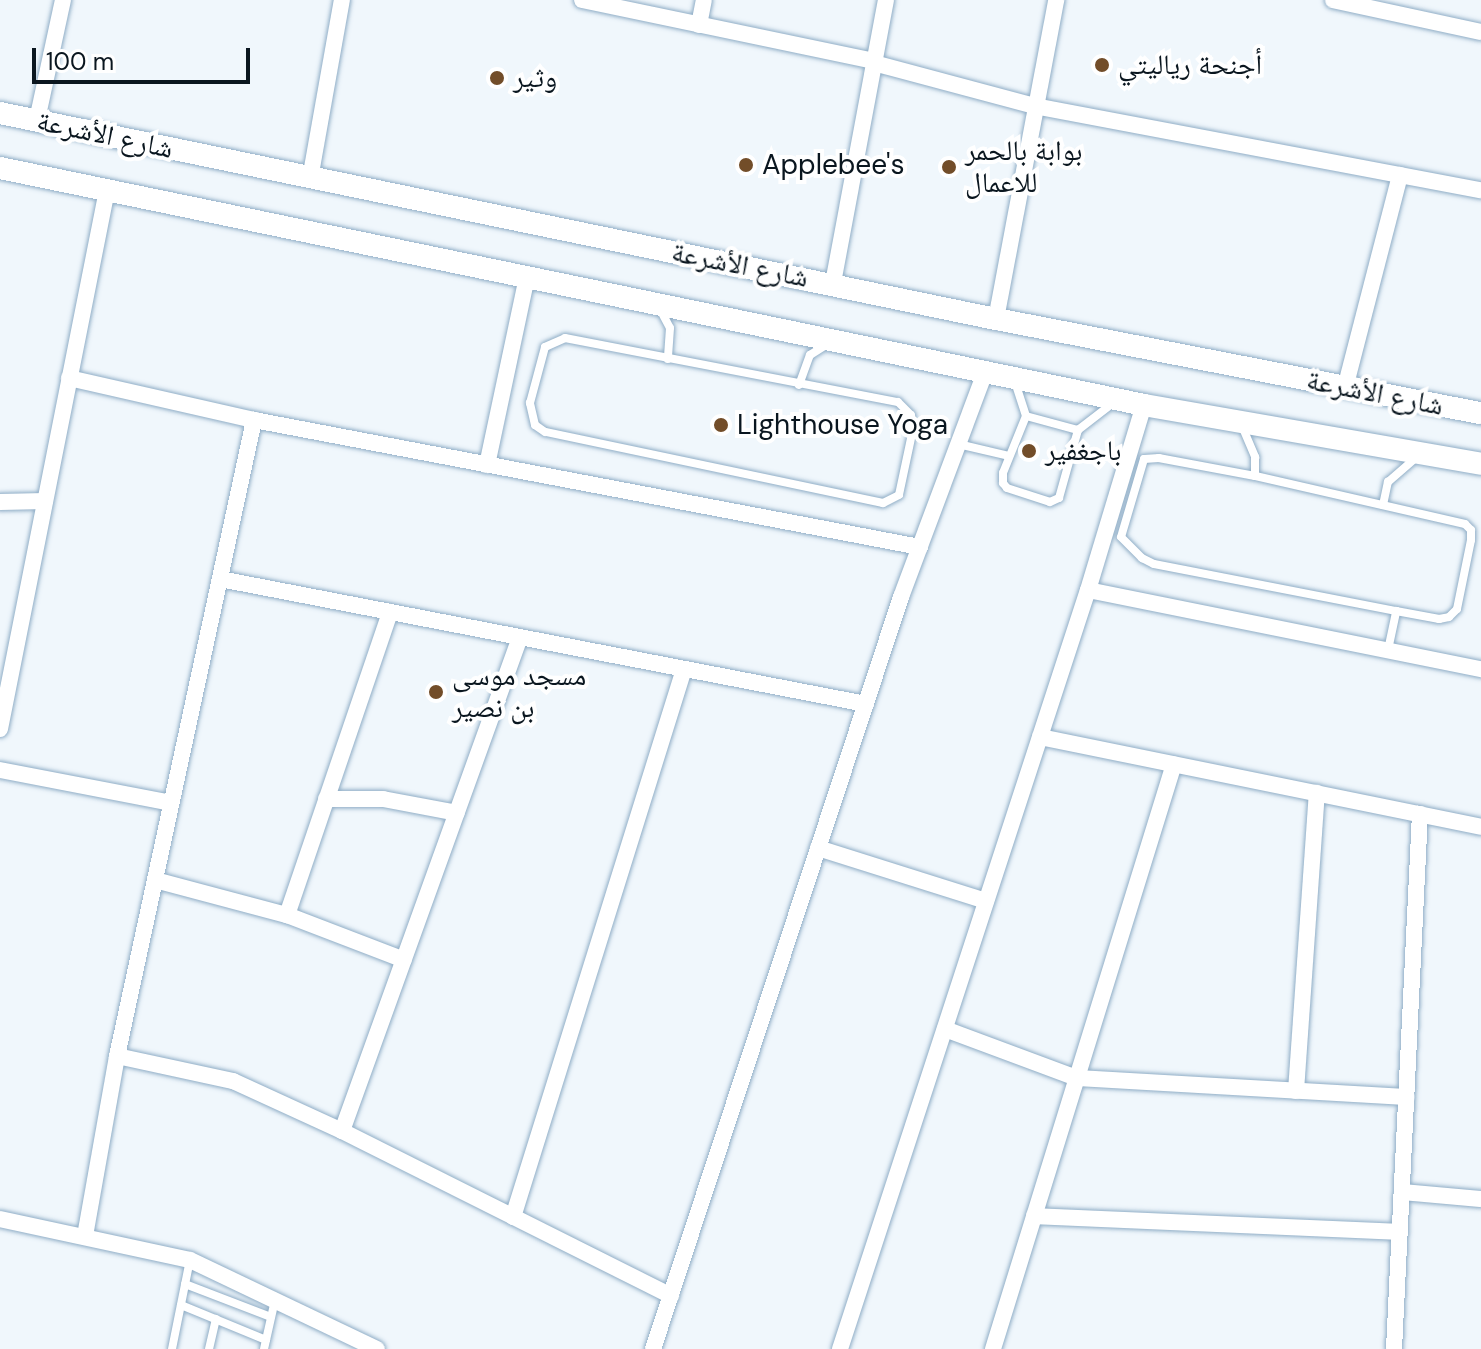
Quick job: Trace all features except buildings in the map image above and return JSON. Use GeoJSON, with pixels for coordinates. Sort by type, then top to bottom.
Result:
{"type":"FeatureCollection","features":[{"type":"Feature","properties":{"kind":"street"},"geometry":{"type":"LineString","coordinates":[[37,120],[63,0]]}},
{"type":"Feature","properties":{"kind":"street"},"geometry":{"type":"LineString","coordinates":[[310,179],[342,0]]}},
{"type":"Feature","properties":{"kind":"street"},"geometry":{"type":"LineString","coordinates":[[582,0],[874,62],[1035,106],[1481,190]]}},
{"type":"Feature","properties":{"kind":"street"},"geometry":{"type":"LineString","coordinates":[[699,25],[704,0]]}},
{"type":"Feature","properties":{"kind":"street"},"geometry":{"type":"LineString","coordinates":[[833,283],[886,0]]}},
{"type":"Feature","properties":{"kind":"street"},"geometry":{"type":"LineString","coordinates":[[996,319],[1056,0]]}},
{"type":"Feature","properties":{"kind":"street"},"geometry":{"type":"LineString","coordinates":[[1333,0],[1481,32]]}},
{"type":"Feature","properties":{"kind":"street"},"geometry":{"type":"LineString","coordinates":[[1421,19],[1424,0]]}},
{"type":"Feature","properties":{"kind":"street","name":"شارع الأشرعة"},"geometry":{"type":"LineString","coordinates":[[0,113],[996,319],[1481,413]]}},
{"type":"Feature","properties":{"kind":"street","name":"شارع الأشرعة"},"geometry":{"type":"LineString","coordinates":[[0,168],[1144,405],[1481,464]]}},
{"type":"Feature","properties":{"kind":"street"},"geometry":{"type":"LineString","coordinates":[[1345,388],[1400,175]]}},
{"type":"Feature","properties":{"kind":"street"},"geometry":{"type":"LineString","coordinates":[[0,729],[107,190]]}},
{"type":"Feature","properties":{"kind":"street"},"geometry":{"type":"LineString","coordinates":[[487,465],[527,277]]}},
{"type":"Feature","properties":{"kind":"street"},"geometry":{"type":"LineString","coordinates":[[653,1349],[866,704],[985,372]]}},
{"type":"Feature","properties":{"kind":"street"},"geometry":{"type":"LineString","coordinates":[[69,378],[254,420],[920,547]]}},
{"type":"Feature","properties":{"kind":"street"},"geometry":{"type":"LineString","coordinates":[[840,1349],[1088,590],[1144,405]]}},
{"type":"Feature","properties":{"kind":"street"},"geometry":{"type":"LineString","coordinates":[[85,1236],[117,1056],[254,420]]}},
{"type":"Feature","properties":{"kind":"street"},"geometry":{"type":"LineString","coordinates":[[0,502],[45,501]]}},
{"type":"Feature","properties":{"kind":"street"},"geometry":{"type":"LineString","coordinates":[[220,579],[866,704]]}},
{"type":"Feature","properties":{"kind":"street"},"geometry":{"type":"LineString","coordinates":[[1088,590],[1481,669]]}},
{"type":"Feature","properties":{"kind":"street"},"geometry":{"type":"LineString","coordinates":[[287,915],[390,612]]}},
{"type":"Feature","properties":{"kind":"street"},"geometry":{"type":"LineString","coordinates":[[342,1131],[520,637]]}},
{"type":"Feature","properties":{"kind":"street"},"geometry":{"type":"LineString","coordinates":[[513,1217],[684,669]]}},
{"type":"Feature","properties":{"kind":"street"},"geometry":{"type":"LineString","coordinates":[[1040,737],[1481,827]]}},
{"type":"Feature","properties":{"kind":"street"},"geometry":{"type":"LineString","coordinates":[[993,1349],[1174,764]]}},
{"type":"Feature","properties":{"kind":"street"},"geometry":{"type":"LineString","coordinates":[[0,770],[171,803]]}},
{"type":"Feature","properties":{"kind":"street"},"geometry":{"type":"LineString","coordinates":[[1296,1091],[1317,793]]}},
{"type":"Feature","properties":{"kind":"street"},"geometry":{"type":"LineString","coordinates":[[326,799],[383,799],[457,813]]}},
{"type":"Feature","properties":{"kind":"street"},"geometry":{"type":"LineString","coordinates":[[1394,1349],[1420,814]]}},
{"type":"Feature","properties":{"kind":"street"},"geometry":{"type":"LineString","coordinates":[[818,848],[986,901]]}},
{"type":"Feature","properties":{"kind":"street"},"geometry":{"type":"LineString","coordinates":[[155,880],[287,915],[404,960]]}},
{"type":"Feature","properties":{"kind":"street"},"geometry":{"type":"LineString","coordinates":[[945,1029],[1077,1078],[1406,1097]]}},
{"type":"Feature","properties":{"kind":"street"},"geometry":{"type":"LineString","coordinates":[[117,1056],[233,1081],[342,1131],[671,1296]]}},
{"type":"Feature","properties":{"kind":"street"},"geometry":{"type":"LineString","coordinates":[[1402,1192],[1481,1199]]}},
{"type":"Feature","properties":{"kind":"street"},"geometry":{"type":"LineString","coordinates":[[1034,1216],[1400,1232]]}},
{"type":"Feature","properties":{"kind":"street"},"geometry":{"type":"LineString","coordinates":[[0,1219],[190,1260],[273,1309],[377,1349]]}},
{"type":"Feature","properties":{"kind":"lane"},"geometry":{"type":"LineString","coordinates":[[655,304],[670,328],[668,359]]}},
{"type":"Feature","properties":{"kind":"lane"},"geometry":{"type":"LineString","coordinates":[[565,338],[799,385],[898,402],[906,407],[913,429],[899,495],[892,502],[883,503],[545,432],[535,425],[530,403],[545,347],[553,340],[565,338]]}},
{"type":"Feature","properties":{"kind":"lane"},"geometry":{"type":"LineString","coordinates":[[799,385],[810,355],[833,341]]}},
{"type":"Feature","properties":{"kind":"lane"},"geometry":{"type":"LineString","coordinates":[[1013,378],[1026,416],[1003,473],[1003,483],[1007,488],[1055,502],[1078,430],[1117,399]]}},
{"type":"Feature","properties":{"kind":"lane"},"geometry":{"type":"LineString","coordinates":[[1026,416],[1078,430]]}},
{"type":"Feature","properties":{"kind":"lane"},"geometry":{"type":"LineString","coordinates":[[1240,422],[1255,457],[1255,476]]}},
{"type":"Feature","properties":{"kind":"lane"},"geometry":{"type":"LineString","coordinates":[[958,444],[1009,456]]}},
{"type":"Feature","properties":{"kind":"lane"},"geometry":{"type":"LineString","coordinates":[[1383,505],[1388,482],[1420,454]]}},
{"type":"Feature","properties":{"kind":"lane"},"geometry":{"type":"LineString","coordinates":[[1159,458],[1255,476],[1453,519],[1471,530],[1457,609],[1449,617],[1439,619],[1154,564],[1121,537],[1144,459],[1159,458]]}},
{"type":"Feature","properties":{"kind":"lane"},"geometry":{"type":"LineString","coordinates":[[1388,650],[1396,611]]}},
{"type":"Feature","properties":{"kind":"lane"},"geometry":{"type":"LineString","coordinates":[[172,1349],[190,1260]]}},
{"type":"Feature","properties":{"kind":"lane"},"geometry":{"type":"LineString","coordinates":[[181,1305],[265,1344],[273,1309],[185,1284]]}},
{"type":"Feature","properties":{"kind":"lane"},"geometry":{"type":"LineString","coordinates":[[209,1349],[216,1319]]}},
{"type":"Feature","properties":{"kind":"place","name":"أجنحة رياليتي"},"geometry":{"type":"Point","coordinates":[1102,65]}},
{"type":"Feature","properties":{"kind":"place","name":"وثير"},"geometry":{"type":"Point","coordinates":[497,78]}},
{"type":"Feature","properties":{"kind":"place","name":"Applebee's"},"geometry":{"type":"Point","coordinates":[746,165]}},
{"type":"Feature","properties":{"kind":"place","name":"بوابة بالحمر للاعمال"},"geometry":{"type":"Point","coordinates":[949,167]}},
{"type":"Feature","properties":{"kind":"place","name":"Lighthouse Yoga"},"geometry":{"type":"Point","coordinates":[721,425]}},
{"type":"Feature","properties":{"kind":"place","name":"باجغفير"},"geometry":{"type":"Point","coordinates":[1029,451]}},
{"type":"Feature","properties":{"kind":"place","name":"مسجد موسى بن نصير"},"geometry":{"type":"Point","coordinates":[436,692]}}]}
